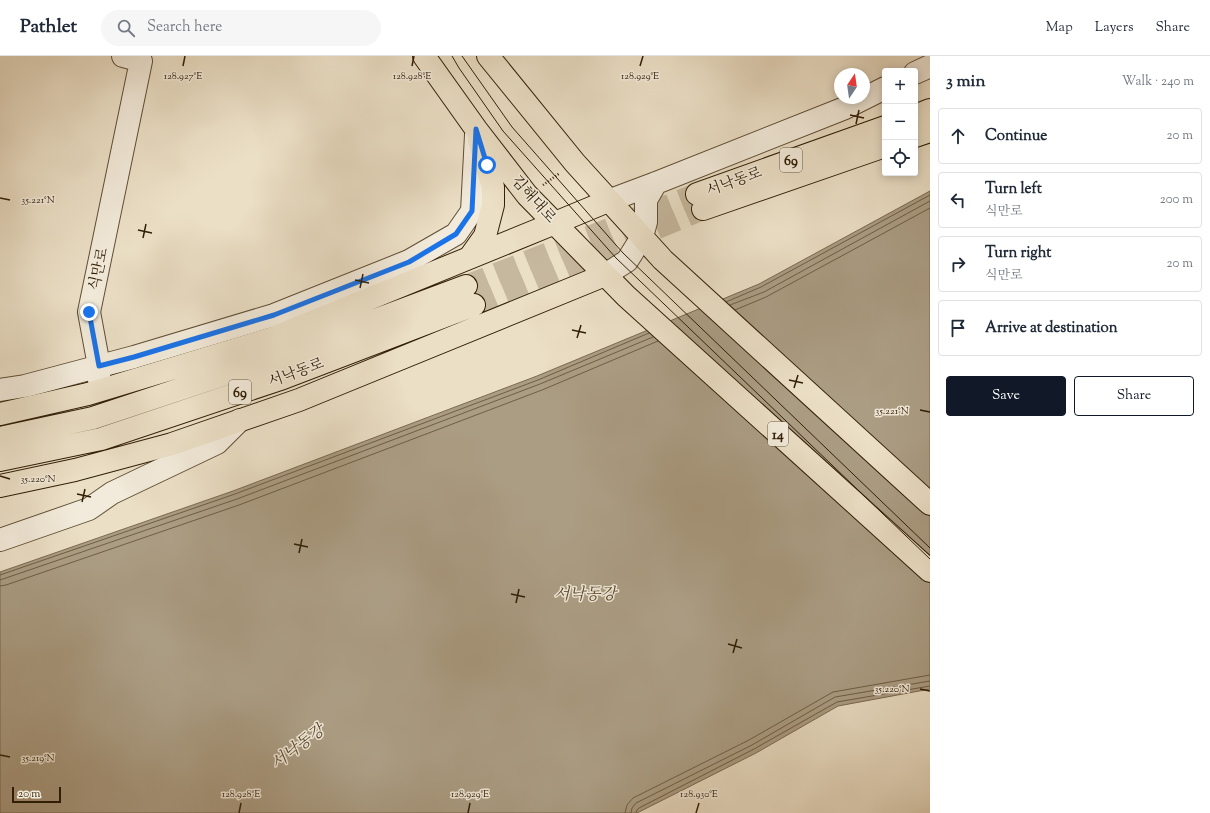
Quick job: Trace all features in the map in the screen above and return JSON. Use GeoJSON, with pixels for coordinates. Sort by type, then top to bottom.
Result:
{"type":"FeatureCollection","features":[{"type":"Feature","properties":{"kind":"main road","name":"김해대로"},"geometry":{"type":"LineString","coordinates":[[424,56],[476,129],[528,195],[605,275],[626,296],[930,571]]}},
{"type":"Feature","properties":{"kind":"main road"},"geometry":{"type":"LineString","coordinates":[[488,56],[574,163],[663,260],[930,504]]}},
{"type":"Feature","properties":{"kind":"main road"},"geometry":{"type":"LineString","coordinates":[[918,115],[930,110]]}},
{"type":"Feature","properties":{"kind":"main road","name":"서낙동로"},"geometry":{"type":"LineString","coordinates":[[882,128],[700,202],[882,147]]}},
{"type":"Feature","properties":{"kind":"main road"},"geometry":{"type":"LineString","coordinates":[[470,257],[485,236],[493,205],[493,187],[476,129]]}},
{"type":"Feature","properties":{"kind":"main road"},"geometry":{"type":"LineString","coordinates":[[918,135],[930,130]]}},
{"type":"Feature","properties":{"kind":"main road"},"geometry":{"type":"LineString","coordinates":[[0,414],[88,394],[272,338],[608,201]]}},
{"type":"Feature","properties":{"kind":"main road"},"geometry":{"type":"LineString","coordinates":[[0,486],[75,470],[172,444],[299,400],[605,275]]}},
{"type":"Feature","properties":{"kind":"main road","name":"서낙동로"},"geometry":{"type":"LineString","coordinates":[[0,438],[93,418],[470,295],[283,378],[101,439],[0,460]]}},
{"type":"Feature","properties":{"kind":"street","name":"식만로"},"geometry":{"type":"LineString","coordinates":[[99,373],[89,312],[141,61],[123,56]]}},
{"type":"Feature","properties":{"kind":"street"},"geometry":{"type":"LineString","coordinates":[[918,72],[930,66]]}},
{"type":"Feature","properties":{"kind":"street"},"geometry":{"type":"LineString","coordinates":[[608,201],[846,108],[882,90]]}},
{"type":"Feature","properties":{"kind":"street"},"geometry":{"type":"LineString","coordinates":[[0,390],[99,373],[134,357],[274,315],[409,262],[456,234],[472,211],[476,129]]}},
{"type":"Feature","properties":{"kind":"street"},"geometry":{"type":"LineString","coordinates":[[605,275],[627,261],[642,237],[646,222],[646,200],[656,183]]}},
{"type":"Feature","properties":{"kind":"street"},"geometry":{"type":"LineString","coordinates":[[0,540],[89,509],[112,493],[217,443],[240,420]]}},
{"type":"Feature","properties":{"kind":"street"},"geometry":{"type":"LineString","coordinates":[[112,493],[113,470]]}},
{"type":"Feature","properties":{"kind":"path"},"geometry":{"type":"LineString","coordinates":[[528,195],[574,163]]}},
{"type":"Feature","properties":{"kind":"water","name":"서낙동강"},"geometry":{"type":"Polygon","coordinates":[[[930,191],[930,689],[838,706],[756,753],[637,813],[0,813],[0,572],[233,491],[537,376],[759,284],[930,191]]]}},
{"type":"Feature","properties":{"kind":"tunnel"},"geometry":{"type":"LineString","coordinates":[[466,286],[697,194]]}},
{"type":"Feature","properties":{"kind":"tunnel"},"geometry":{"type":"LineString","coordinates":[[474,305],[703,209]]}},
{"type":"Feature","properties":{"kind":"tunnel"},"geometry":{"type":"LineString","coordinates":[[99,380],[113,470]]}},
{"type":"Feature","properties":{"kind":"tram line"},"geometry":{"type":"LineString","coordinates":[[452,56],[503,131],[616,258],[930,559]]}},
{"type":"Feature","properties":{"kind":"tram line"},"geometry":{"type":"LineString","coordinates":[[462,56],[512,127],[623,253],[930,548]]}},
{"type":"Feature","properties":{"kind":"route"},"geometry":{"type":"LineString","coordinates":[[89,312],[99,366],[274,315],[409,262],[456,234],[472,211],[476,129],[487,165]]}}]}
